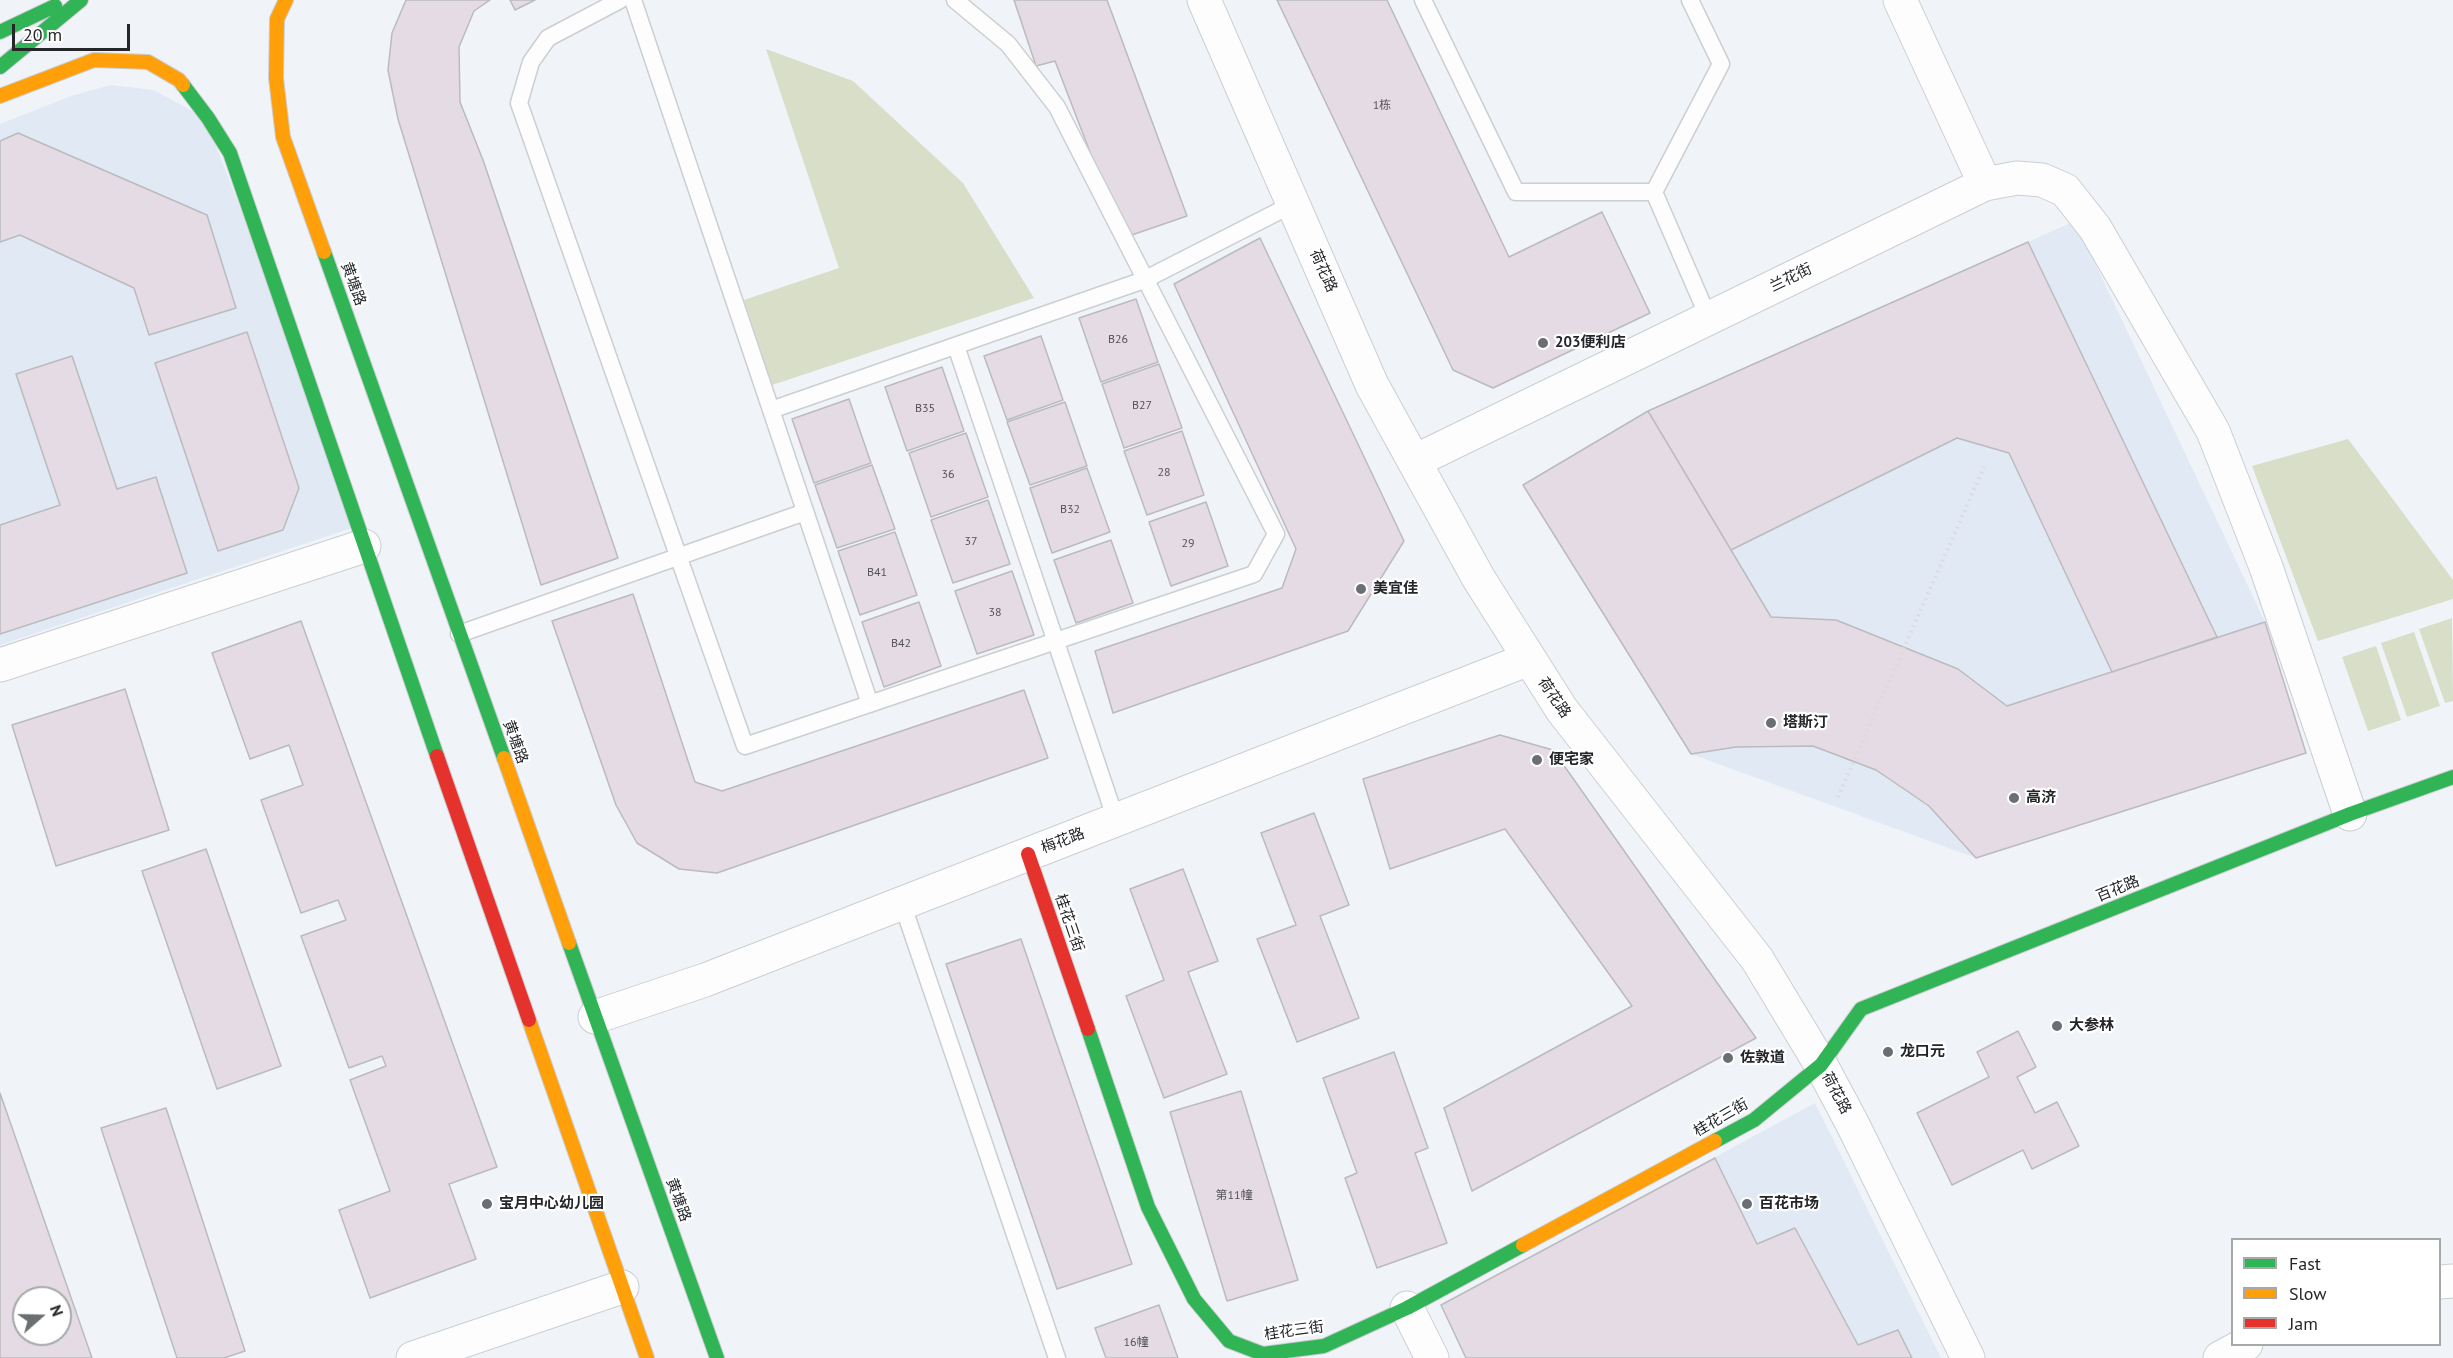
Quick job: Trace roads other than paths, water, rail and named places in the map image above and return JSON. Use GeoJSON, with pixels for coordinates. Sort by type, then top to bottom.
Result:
{"type":"FeatureCollection","features":[{"type":"Feature","properties":{"kind":"main road"},"geometry":{"type":"LineString","coordinates":[[0,32],[69,0]]}},
{"type":"Feature","properties":{"kind":"main road"},"geometry":{"type":"LineString","coordinates":[[0,68],[81,0]]}},
{"type":"Feature","properties":{"kind":"main road","name":"黄塘路"},"geometry":{"type":"LineString","coordinates":[[286,0],[277,19],[276,78],[283,137],[717,1358]]}},
{"type":"Feature","properties":{"kind":"main road"},"geometry":{"type":"LineString","coordinates":[[0,96],[94,60],[148,62],[179,80],[208,118],[230,153],[646,1358]]}},
{"type":"Feature","properties":{"kind":"main road","name":"百花路"},"geometry":{"type":"LineString","coordinates":[[1821,1065],[1861,1009],[2350,814],[2453,777]]}},
{"type":"Feature","properties":{"kind":"main road","name":"桂花三街"},"geometry":{"type":"LineString","coordinates":[[1028,854],[1148,1207],[1194,1299],[1229,1341],[1263,1354],[1324,1346],[1407,1308],[1754,1120],[1821,1065]]}},
{"type":"Feature","properties":{"kind":"street","name":"荷花路"},"geometry":{"type":"LineString","coordinates":[[1204,0],[1372,385],[1479,579],[1562,710],[1757,959],[1821,1065],[1968,1358]]}},
{"type":"Feature","properties":{"kind":"street"},"geometry":{"type":"LineString","coordinates":[[1900,0],[1985,184]]}},
{"type":"Feature","properties":{"kind":"street","name":"兰花街"},"geometry":{"type":"LineString","coordinates":[[1415,461],[1985,184],[2017,178],[2042,180],[2065,190],[2095,228],[2207,421],[2266,567],[2350,814]]}},
{"type":"Feature","properties":{"kind":"street"},"geometry":{"type":"LineString","coordinates":[[0,665],[364,546]]}},
{"type":"Feature","properties":{"kind":"street","name":"梅花路"},"geometry":{"type":"LineString","coordinates":[[595,1017],[705,980],[1528,659]]}},
{"type":"Feature","properties":{"kind":"street"},"geometry":{"type":"LineString","coordinates":[[412,1358],[622,1287]]}},
{"type":"Feature","properties":{"kind":"street"},"geometry":{"type":"LineString","coordinates":[[1407,1308],[1432,1358]]}},
{"type":"Feature","properties":{"kind":"street"},"geometry":{"type":"LineString","coordinates":[[2220,1358],[2242,1346]]}},
{"type":"Feature","properties":{"kind":"lane"},"geometry":{"type":"LineString","coordinates":[[620,0],[548,38],[531,62],[519,103],[745,746],[1254,574],[1276,534],[1057,107],[1008,44],[955,0]]}},
{"type":"Feature","properties":{"kind":"lane"},"geometry":{"type":"LineString","coordinates":[[633,0],[870,704]]}},
{"type":"Feature","properties":{"kind":"lane"},"geometry":{"type":"LineString","coordinates":[[1423,0],[1516,192],[1654,192]]}},
{"type":"Feature","properties":{"kind":"lane"},"geometry":{"type":"LineString","coordinates":[[1654,192],[1721,64],[1690,0]]}},
{"type":"Feature","properties":{"kind":"lane"},"geometry":{"type":"LineString","coordinates":[[1654,192],[1709,319]]}},
{"type":"Feature","properties":{"kind":"lane"},"geometry":{"type":"LineString","coordinates":[[771,410],[1144,280],[1293,204]]}},
{"type":"Feature","properties":{"kind":"lane"},"geometry":{"type":"LineString","coordinates":[[956,346],[1116,820]]}},
{"type":"Feature","properties":{"kind":"lane"},"geometry":{"type":"LineString","coordinates":[[459,634],[805,512]]}},
{"type":"Feature","properties":{"kind":"lane"},"geometry":{"type":"LineString","coordinates":[[902,903],[1057,1358]]}},
{"type":"Feature","properties":{"kind":"place","name":"203便利店"},"geometry":{"type":"Point","coordinates":[1543,343]}},
{"type":"Feature","properties":{"kind":"place","name":"美宜佳"},"geometry":{"type":"Point","coordinates":[1361,589]}},
{"type":"Feature","properties":{"kind":"place","name":"塔斯汀"},"geometry":{"type":"Point","coordinates":[1771,723]}},
{"type":"Feature","properties":{"kind":"place","name":"便宅家"},"geometry":{"type":"Point","coordinates":[1537,760]}},
{"type":"Feature","properties":{"kind":"place","name":"高济"},"geometry":{"type":"Point","coordinates":[2014,798]}},
{"type":"Feature","properties":{"kind":"place","name":"大参林"},"geometry":{"type":"Point","coordinates":[2057,1026]}},
{"type":"Feature","properties":{"kind":"place","name":"龙口元"},"geometry":{"type":"Point","coordinates":[1888,1052]}},
{"type":"Feature","properties":{"kind":"place","name":"佐敦道"},"geometry":{"type":"Point","coordinates":[1728,1058]}},
{"type":"Feature","properties":{"kind":"place","name":"宝月中心幼儿园"},"geometry":{"type":"Point","coordinates":[487,1204]}},
{"type":"Feature","properties":{"kind":"place","name":"百花市场"},"geometry":{"type":"Point","coordinates":[1747,1204]}}]}
